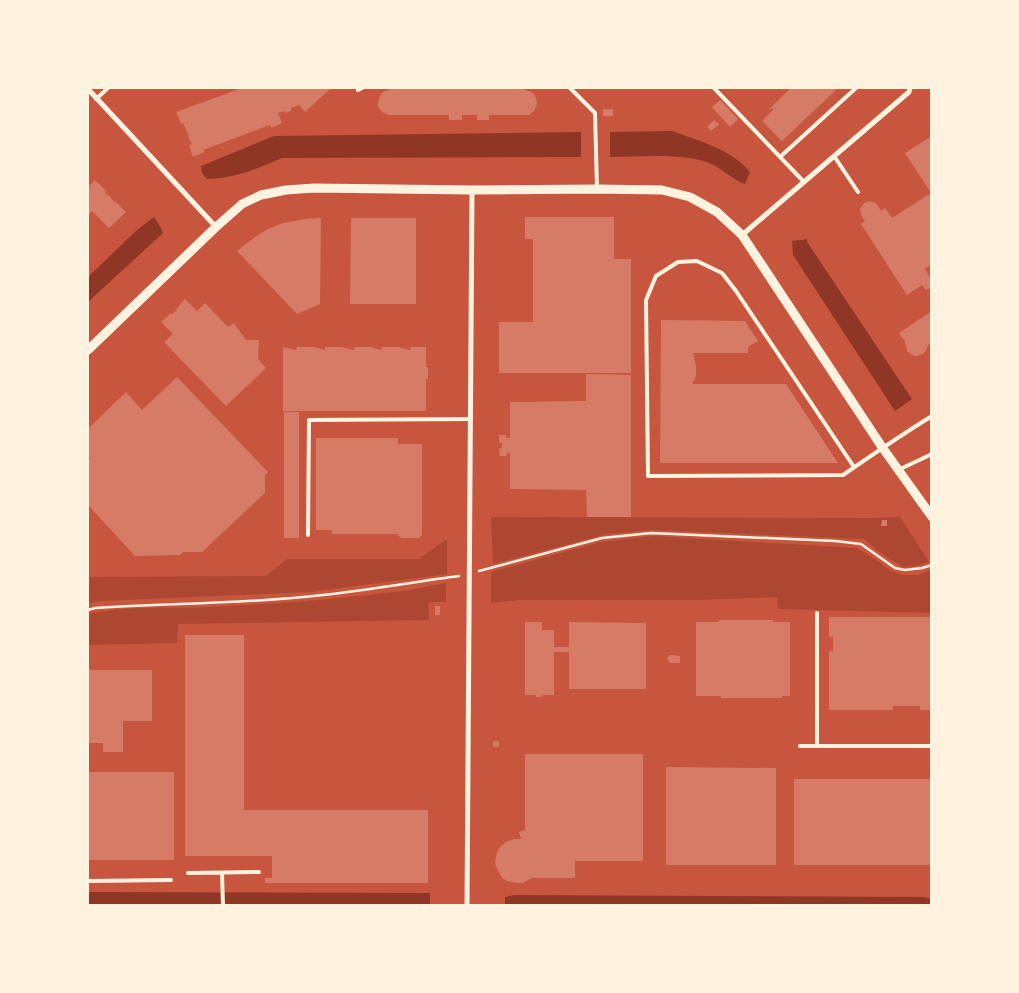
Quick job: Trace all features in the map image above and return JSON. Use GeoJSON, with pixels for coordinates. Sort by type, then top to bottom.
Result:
{"type":"FeatureCollection","features":[{"type":"Feature","properties":{"kind":"street"},"geometry":{"type":"LineString","coordinates":[[742,235],[909,92],[910,88]]}},
{"type":"Feature","properties":{"kind":"street"},"geometry":{"type":"LineString","coordinates":[[88,89],[216,227]]}},
{"type":"Feature","properties":{"kind":"street"},"geometry":{"type":"LineString","coordinates":[[88,350],[216,227],[242,204],[261,195],[286,190],[314,188],[662,190],[690,197],[717,212],[742,235],[882,447],[932,517]]}},
{"type":"Feature","properties":{"kind":"street"},"geometry":{"type":"LineString","coordinates":[[467,906],[472,190]]}},
{"type":"Feature","properties":{"kind":"lane"},"geometry":{"type":"LineString","coordinates":[[96,99],[108,88]]}},
{"type":"Feature","properties":{"kind":"lane"},"geometry":{"type":"LineString","coordinates":[[570,88],[595,114],[597,189]]}},
{"type":"Feature","properties":{"kind":"lane"},"geometry":{"type":"LineString","coordinates":[[714,88],[804,182]]}},
{"type":"Feature","properties":{"kind":"lane"},"geometry":{"type":"LineString","coordinates":[[780,157],[856,88]]}},
{"type":"Feature","properties":{"kind":"lane"},"geometry":{"type":"LineString","coordinates":[[834,156],[858,192]]}},
{"type":"Feature","properties":{"kind":"lane"},"geometry":{"type":"LineString","coordinates":[[854,467],[722,273],[697,261],[678,262],[656,276],[646,300],[648,476],[843,475],[882,447],[932,416]]}},
{"type":"Feature","properties":{"kind":"lane"},"geometry":{"type":"LineString","coordinates":[[308,535],[309,420],[471,420]]}},
{"type":"Feature","properties":{"kind":"lane"},"geometry":{"type":"LineString","coordinates":[[898,470],[932,454]]}},
{"type":"Feature","properties":{"kind":"lane"},"geometry":{"type":"LineString","coordinates":[[817,613],[817,746]]}},
{"type":"Feature","properties":{"kind":"lane"},"geometry":{"type":"LineString","coordinates":[[800,746],[932,746]]}},
{"type":"Feature","properties":{"kind":"lane"},"geometry":{"type":"LineString","coordinates":[[188,873],[259,872]]}},
{"type":"Feature","properties":{"kind":"lane"},"geometry":{"type":"LineString","coordinates":[[222,873],[223,906]]}},
{"type":"Feature","properties":{"kind":"lane"},"geometry":{"type":"LineString","coordinates":[[88,881],[171,880]]}},
{"type":"Feature","properties":{"kind":"path"},"geometry":{"type":"LineString","coordinates":[[88,610],[154,604],[245,601],[323,595],[470,574],[602,538],[651,533],[835,541],[861,544],[894,568],[905,570],[922,568],[932,564]]}},
{"type":"Feature","properties":{"kind":"shaded area"},"geometry":{"type":"Polygon","coordinates":[[[672,131],[704,142],[734,157],[750,172],[745,184],[704,161],[669,156],[610,157],[610,132],[672,131]]]}},
{"type":"Feature","properties":{"kind":"shaded area"},"geometry":{"type":"Polygon","coordinates":[[[581,132],[581,157],[282,158],[246,172],[227,177],[207,179],[202,173],[201,166],[274,136],[581,132]]]}},
{"type":"Feature","properties":{"kind":"shaded area"},"geometry":{"type":"Polygon","coordinates":[[[154,217],[163,233],[88,302],[88,277],[137,230],[154,217]]]}},
{"type":"Feature","properties":{"kind":"shaded area"},"geometry":{"type":"Polygon","coordinates":[[[807,239],[807,242],[912,399],[895,411],[793,255],[792,241],[807,239]]]}},
{"type":"Feature","properties":{"kind":"shaded area"},"geometry":{"type":"Polygon","coordinates":[[[491,517],[900,517],[929,562],[903,567],[882,554],[864,539],[652,530],[607,534],[493,564],[491,517]]]}},
{"type":"Feature","properties":{"kind":"shaded area"},"geometry":{"type":"Polygon","coordinates":[[[653,536],[857,548],[891,571],[902,575],[918,575],[931,570],[931,613],[778,609],[777,597],[697,600],[520,600],[491,603],[491,572],[601,542],[653,536]]]}},
{"type":"Feature","properties":{"kind":"shaded area"},"geometry":{"type":"Polygon","coordinates":[[[447,539],[447,574],[310,592],[88,603],[88,577],[266,576],[287,559],[419,559],[447,539]]]}},
{"type":"Feature","properties":{"kind":"shaded area"},"geometry":{"type":"Polygon","coordinates":[[[446,583],[446,602],[428,602],[429,620],[178,624],[177,643],[88,645],[88,614],[103,611],[133,608],[193,608],[278,603],[371,595],[446,583]]]}},
{"type":"Feature","properties":{"kind":"shaded area"},"geometry":{"type":"Polygon","coordinates":[[[88,892],[430,893],[430,905],[88,906],[88,892]]]}},
{"type":"Feature","properties":{"kind":"shaded area"},"geometry":{"type":"Polygon","coordinates":[[[514,895],[924,897],[931,899],[932,905],[505,905],[505,897],[514,895]]]}},
{"type":"Feature","properties":{"kind":"building"},"geometry":{"type":"Polygon","coordinates":[[[242,88],[331,88],[305,112],[299,105],[291,108],[291,111],[278,113],[282,123],[271,128],[270,125],[203,150],[205,152],[193,157],[189,145],[192,144],[189,136],[176,112],[242,88]]]}},
{"type":"Feature","properties":{"kind":"building"},"geometry":{"type":"Polygon","coordinates":[[[389,88],[525,88],[525,90],[534,94],[537,104],[534,111],[529,115],[489,115],[489,120],[477,120],[477,115],[462,115],[462,120],[449,120],[449,115],[389,115],[382,112],[378,107],[378,103],[380,96],[389,88]]]}},
{"type":"Feature","properties":{"kind":"building"},"geometry":{"type":"Polygon","coordinates":[[[791,88],[838,88],[782,141],[762,121],[773,110],[772,108],[768,110],[791,88]]]}},
{"type":"Feature","properties":{"kind":"building"},"geometry":{"type":"Polygon","coordinates":[[[720,100],[738,119],[730,127],[712,107],[720,100]]]}},
{"type":"Feature","properties":{"kind":"building"},"geometry":{"type":"Polygon","coordinates":[[[603,109],[613,109],[613,116],[603,116],[603,109]]]}},
{"type":"Feature","properties":{"kind":"building"},"geometry":{"type":"Polygon","coordinates":[[[714,120],[719,124],[711,131],[707,127],[714,120]]]}},
{"type":"Feature","properties":{"kind":"building"},"geometry":{"type":"Polygon","coordinates":[[[932,136],[932,264],[925,269],[931,279],[932,287],[926,290],[922,285],[907,295],[861,224],[865,221],[860,209],[864,203],[873,202],[877,204],[881,211],[885,208],[892,218],[931,193],[905,153],[932,136]]]}},
{"type":"Feature","properties":{"kind":"building"},"geometry":{"type":"Polygon","coordinates":[[[95,180],[106,191],[107,195],[126,212],[109,228],[92,211],[88,216],[88,187],[95,180]]]}},
{"type":"Feature","properties":{"kind":"building"},"geometry":{"type":"Polygon","coordinates":[[[525,217],[614,217],[614,259],[631,259],[631,373],[499,373],[499,322],[533,322],[533,239],[525,239],[525,217]]]}},
{"type":"Feature","properties":{"kind":"building"},"geometry":{"type":"Polygon","coordinates":[[[321,218],[320,304],[297,314],[237,251],[268,229],[283,223],[321,218]]]}},
{"type":"Feature","properties":{"kind":"building"},"geometry":{"type":"Polygon","coordinates":[[[351,218],[416,218],[416,304],[350,304],[351,218]]]}},
{"type":"Feature","properties":{"kind":"building"},"geometry":{"type":"Polygon","coordinates":[[[185,299],[197,311],[205,303],[228,327],[234,323],[246,340],[259,340],[258,359],[266,368],[226,406],[164,342],[173,334],[161,322],[177,310],[185,299]]]}},
{"type":"Feature","properties":{"kind":"building"},"geometry":{"type":"Polygon","coordinates":[[[932,311],[932,343],[928,345],[923,354],[912,355],[907,351],[905,342],[899,333],[932,311]]]}},
{"type":"Feature","properties":{"kind":"building"},"geometry":{"type":"Polygon","coordinates":[[[661,320],[745,321],[758,341],[748,347],[748,353],[693,353],[696,376],[693,384],[786,384],[838,463],[660,463],[661,320]]]}},
{"type":"Feature","properties":{"kind":"building"},"geometry":{"type":"Polygon","coordinates":[[[283,347],[296,350],[297,347],[314,347],[325,350],[325,347],[342,347],[353,350],[354,347],[371,347],[381,350],[382,347],[399,347],[410,350],[411,347],[426,347],[428,379],[426,379],[426,411],[283,411],[283,347]]]}},
{"type":"Feature","properties":{"kind":"building"},"geometry":{"type":"Polygon","coordinates":[[[586,375],[631,375],[631,517],[587,517],[586,490],[510,489],[510,453],[507,453],[506,456],[500,456],[499,449],[502,448],[502,443],[499,442],[499,435],[506,435],[507,438],[510,438],[510,402],[586,401],[586,375]]]}},
{"type":"Feature","properties":{"kind":"building"},"geometry":{"type":"Polygon","coordinates":[[[177,377],[268,472],[265,475],[265,493],[202,552],[183,552],[180,555],[135,556],[88,505],[88,462],[90,459],[88,456],[88,429],[126,392],[142,410],[177,377]]]}},
{"type":"Feature","properties":{"kind":"building"},"geometry":{"type":"Polygon","coordinates":[[[284,412],[299,412],[299,538],[284,538],[284,412]]]}},
{"type":"Feature","properties":{"kind":"building"},"geometry":{"type":"Polygon","coordinates":[[[316,438],[398,438],[398,444],[422,444],[422,535],[419,538],[401,538],[397,534],[332,534],[332,530],[316,530],[316,438]]]}},
{"type":"Feature","properties":{"kind":"building"},"geometry":{"type":"Polygon","coordinates":[[[882,520],[887,520],[887,526],[881,526],[882,520]]]}},
{"type":"Feature","properties":{"kind":"building"},"geometry":{"type":"Polygon","coordinates":[[[435,606],[440,606],[440,615],[435,615],[435,606]]]}},
{"type":"Feature","properties":{"kind":"building"},"geometry":{"type":"Polygon","coordinates":[[[829,617],[932,617],[932,710],[920,710],[920,706],[893,706],[893,710],[829,710],[829,651],[833,651],[833,637],[829,637],[829,617]]]}},
{"type":"Feature","properties":{"kind":"building"},"geometry":{"type":"Polygon","coordinates":[[[719,620],[773,620],[773,622],[790,622],[790,696],[782,696],[782,698],[721,698],[721,696],[696,696],[696,622],[719,622],[719,620]]]}},
{"type":"Feature","properties":{"kind":"building"},"geometry":{"type":"Polygon","coordinates":[[[525,622],[542,622],[542,630],[554,630],[554,647],[569,647],[569,622],[646,623],[646,689],[569,689],[569,652],[554,652],[554,695],[536,697],[536,695],[525,695],[525,622]]]}},
{"type":"Feature","properties":{"kind":"building"},"geometry":{"type":"Polygon","coordinates":[[[185,635],[244,635],[244,810],[428,810],[428,883],[265,883],[265,878],[272,878],[272,856],[185,856],[185,635]]]}},
{"type":"Feature","properties":{"kind":"building"},"geometry":{"type":"Polygon","coordinates":[[[670,655],[680,656],[680,663],[670,663],[667,658],[670,655]]]}},
{"type":"Feature","properties":{"kind":"building"},"geometry":{"type":"Polygon","coordinates":[[[88,670],[152,670],[152,721],[123,721],[123,752],[103,752],[103,743],[88,743],[88,670]]]}},
{"type":"Feature","properties":{"kind":"building"},"geometry":{"type":"Polygon","coordinates":[[[493,741],[499,741],[499,747],[493,747],[493,741]]]}},
{"type":"Feature","properties":{"kind":"building"},"geometry":{"type":"Polygon","coordinates":[[[525,754],[643,754],[643,861],[575,861],[575,878],[532,878],[523,883],[518,883],[502,878],[496,867],[497,852],[506,842],[521,839],[519,832],[525,830],[525,754]]]}},
{"type":"Feature","properties":{"kind":"building"},"geometry":{"type":"Polygon","coordinates":[[[666,767],[776,768],[776,865],[666,865],[666,767]]]}},
{"type":"Feature","properties":{"kind":"building"},"geometry":{"type":"Polygon","coordinates":[[[88,772],[174,772],[174,860],[88,860],[88,772]]]}},
{"type":"Feature","properties":{"kind":"building"},"geometry":{"type":"Polygon","coordinates":[[[794,779],[932,779],[932,865],[794,865],[794,779]]]}}]}
